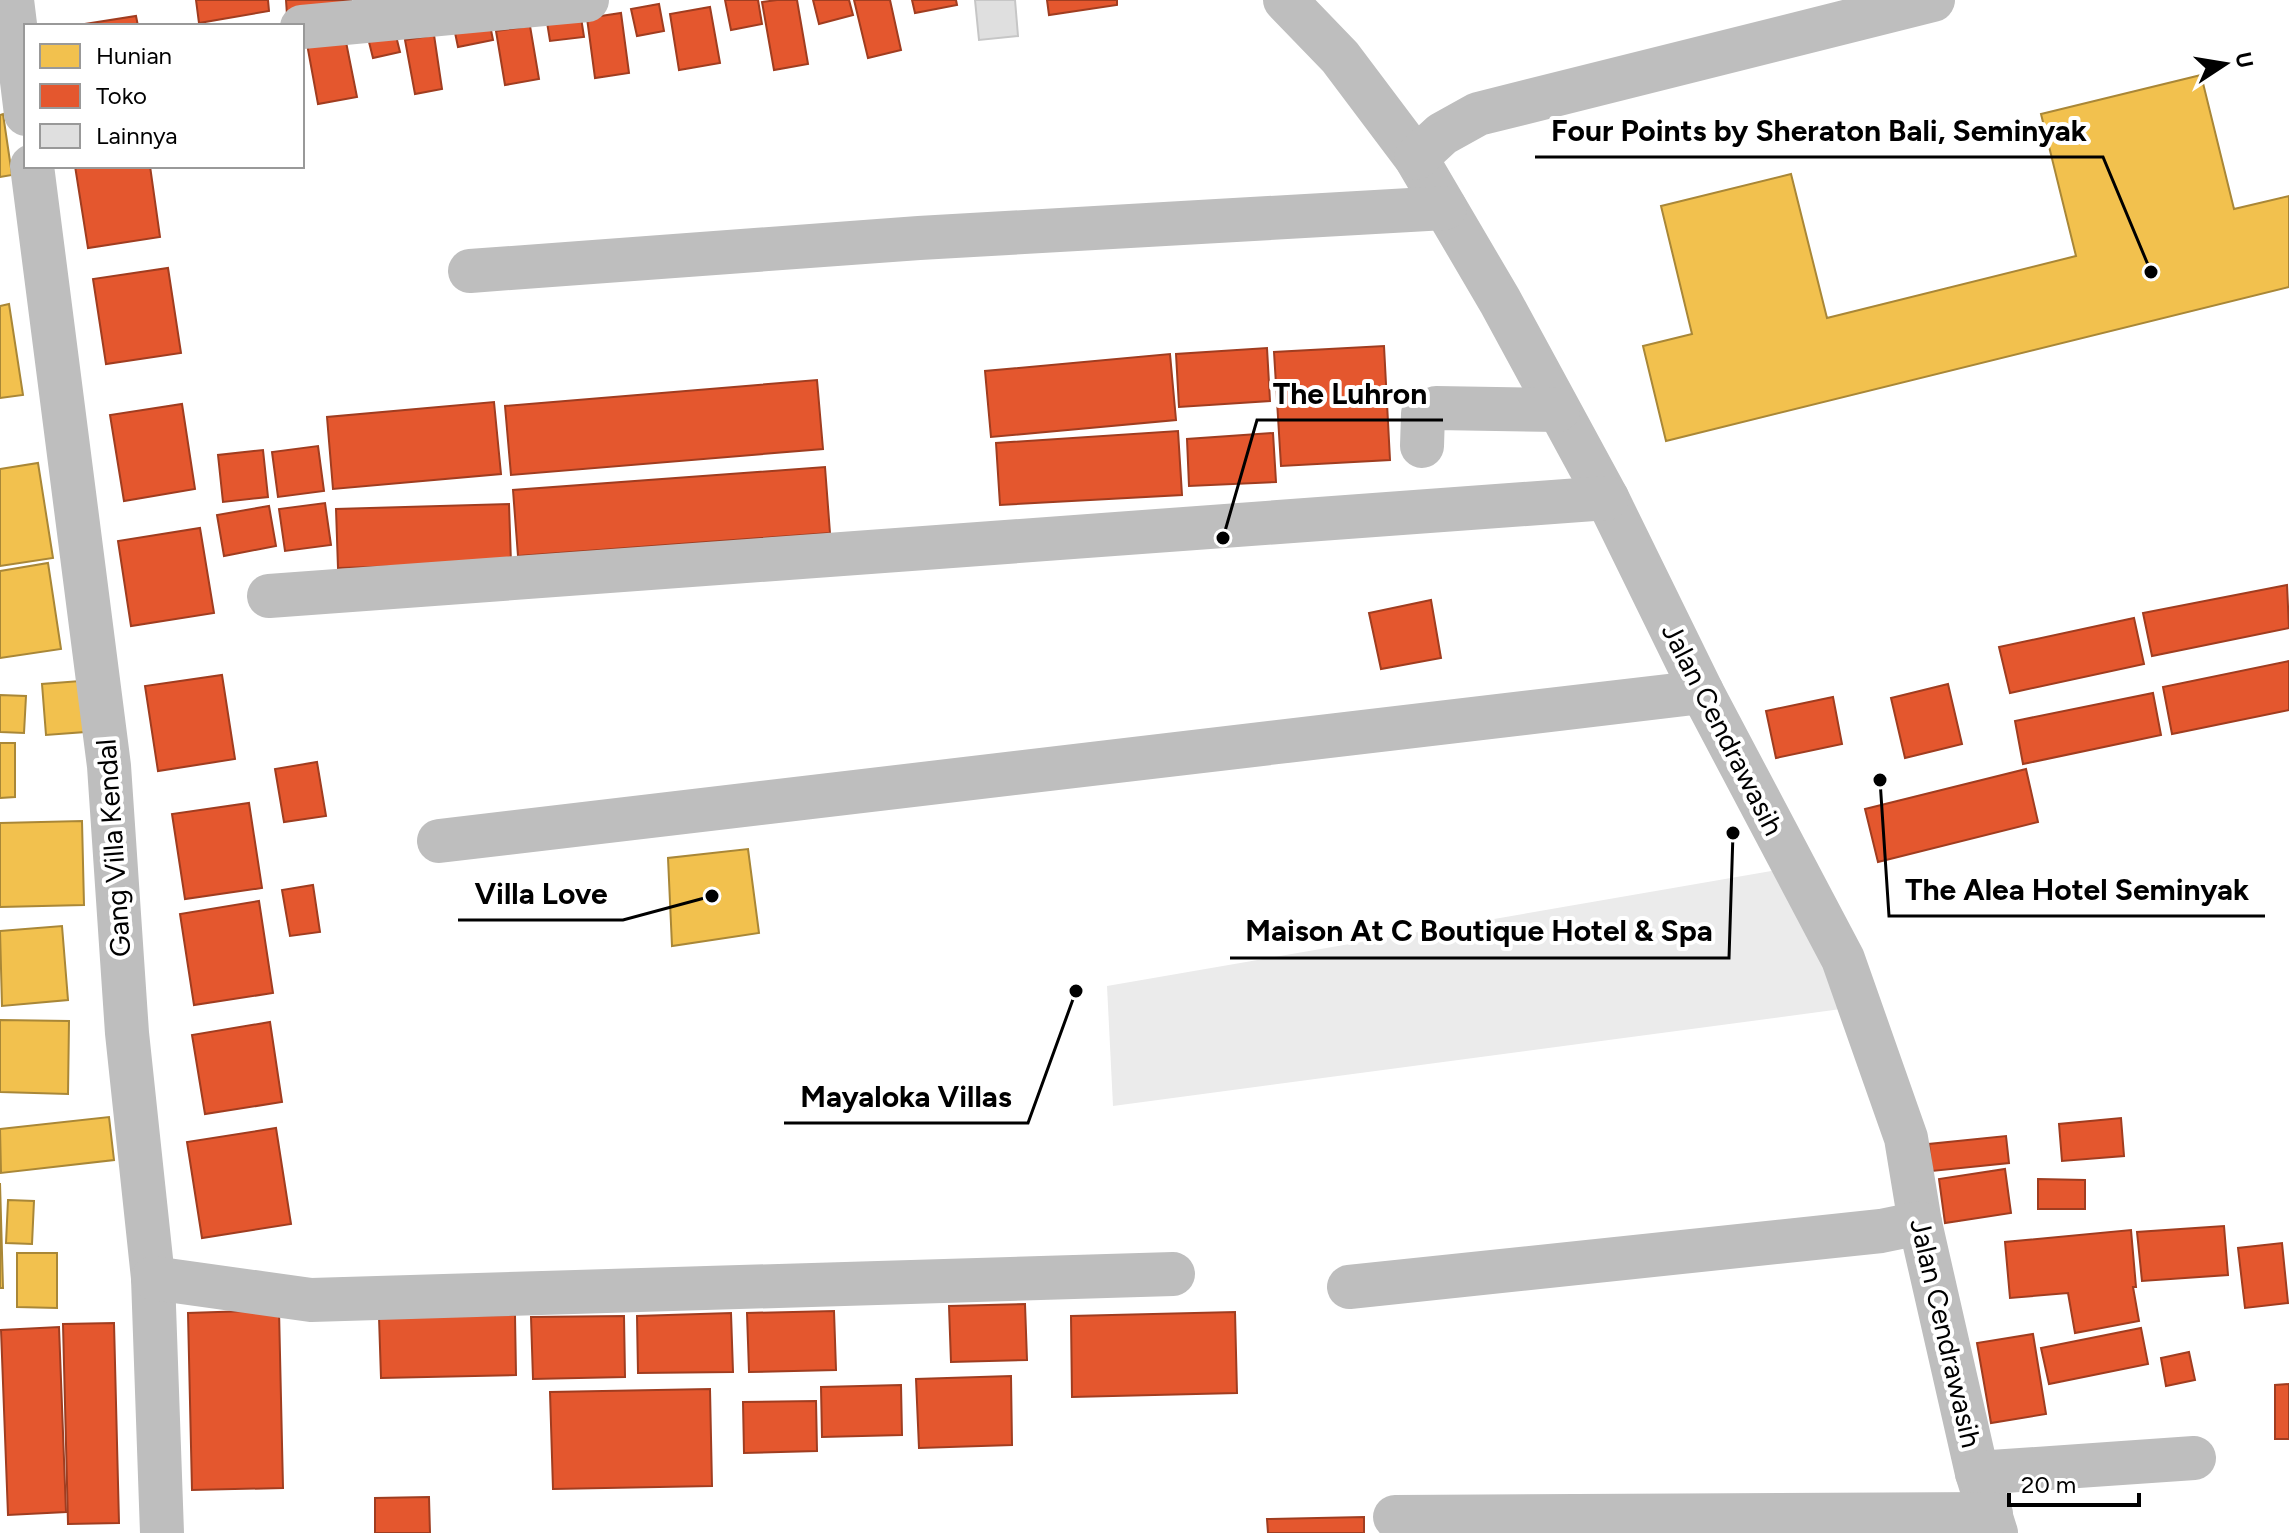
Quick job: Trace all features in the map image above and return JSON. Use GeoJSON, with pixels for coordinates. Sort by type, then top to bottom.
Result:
{"type":"FeatureCollection","features":[{"type":"Feature","properties":{"kind":"street"},"geometry":{"type":"LineString","coordinates":[[12,0],[24,98]]}},
{"type":"Feature","properties":{"kind":"street"},"geometry":{"type":"LineString","coordinates":[[304,27],[587,0]]}},
{"type":"Feature","properties":{"kind":"street","name":"Jalan Cendrawasih"},"geometry":{"type":"LineString","coordinates":[[1285,0],[1340,57],[1416,158],[1607,498],[1702,692],[1843,959],[1906,1138],[1920,1223],[1977,1473],[1993,1524]]}},
{"type":"Feature","properties":{"kind":"street"},"geometry":{"type":"LineString","coordinates":[[1416,158],[1453,126],[1478,114],[1933,0]]}},
{"type":"Feature","properties":{"kind":"street","name":"Gang Villa Kendal"},"geometry":{"type":"LineString","coordinates":[[32,168],[109,766],[127,1033],[153,1278],[162,1533]]}},
{"type":"Feature","properties":{"kind":"street"},"geometry":{"type":"LineString","coordinates":[[470,271],[919,238],[1445,208]]}},
{"type":"Feature","properties":{"kind":"street"},"geometry":{"type":"LineString","coordinates":[[1422,446],[1423,414],[1436,408],[1558,410]]}},
{"type":"Feature","properties":{"kind":"street"},"geometry":{"type":"LineString","coordinates":[[269,596],[1607,498]]}},
{"type":"Feature","properties":{"kind":"street"},"geometry":{"type":"LineString","coordinates":[[439,841],[1702,692]]}},
{"type":"Feature","properties":{"kind":"street"},"geometry":{"type":"LineString","coordinates":[[1349,1287],[1839,1236],[1920,1223]]}},
{"type":"Feature","properties":{"kind":"street"},"geometry":{"type":"LineString","coordinates":[[153,1278],[311,1300],[1173,1274]]}},
{"type":"Feature","properties":{"kind":"street"},"geometry":{"type":"LineString","coordinates":[[1977,1473],[2194,1458]]}},
{"type":"Feature","properties":{"kind":"street"},"geometry":{"type":"LineString","coordinates":[[1395,1517],[1993,1524]]}},
{"type":"Feature","properties":{"kind":"shaded area"},"geometry":{"type":"Polygon","coordinates":[[[1817,863],[1856,1007],[1113,1106],[1107,986],[1817,863]]]}},
{"type":"Feature","properties":{"kind":"building: Hunian"},"geometry":{"type":"Polygon","coordinates":[[[2201,75],[2234,209],[2289,196],[2289,287],[1666,441],[1643,346],[1692,334],[1661,206],[1791,174],[1827,318],[2076,256],[2041,114],[2201,75]]]}},
{"type":"Feature","properties":{"kind":"building: Hunian"},"geometry":{"type":"Polygon","coordinates":[[[3,114],[12,175],[0,177],[0,115],[3,114]]]}},
{"type":"Feature","properties":{"kind":"building: Hunian"},"geometry":{"type":"Polygon","coordinates":[[[9,304],[23,395],[0,398],[0,306],[9,304]]]}},
{"type":"Feature","properties":{"kind":"building: Hunian"},"geometry":{"type":"Polygon","coordinates":[[[38,463],[53,558],[0,566],[0,469],[38,463]]]}},
{"type":"Feature","properties":{"kind":"building: Hunian"},"geometry":{"type":"Polygon","coordinates":[[[48,563],[61,649],[0,658],[0,571],[48,563]]]}},
{"type":"Feature","properties":{"kind":"building: Hunian"},"geometry":{"type":"Polygon","coordinates":[[[80,681],[85,732],[46,735],[42,684],[80,681]]]}},
{"type":"Feature","properties":{"kind":"building: Hunian"},"geometry":{"type":"Polygon","coordinates":[[[0,695],[26,696],[24,733],[0,732],[0,695]]]}},
{"type":"Feature","properties":{"kind":"building: Hunian"},"geometry":{"type":"Polygon","coordinates":[[[0,743],[15,743],[15,797],[0,798],[0,743]]]}},
{"type":"Feature","properties":{"kind":"building: Hunian"},"geometry":{"type":"Polygon","coordinates":[[[82,821],[84,905],[0,907],[0,823],[82,821]]]}},
{"type":"Feature","properties":{"kind":"building: Hunian"},"geometry":{"type":"Polygon","coordinates":[[[748,849],[759,933],[672,946],[668,858],[748,849]]]}},
{"type":"Feature","properties":{"kind":"building: Hunian"},"geometry":{"type":"Polygon","coordinates":[[[62,926],[68,1000],[2,1006],[0,931],[62,926]]]}},
{"type":"Feature","properties":{"kind":"building: Hunian"},"geometry":{"type":"Polygon","coordinates":[[[0,1020],[69,1021],[68,1094],[0,1092],[0,1020]]]}},
{"type":"Feature","properties":{"kind":"building: Hunian"},"geometry":{"type":"Polygon","coordinates":[[[109,1117],[114,1160],[1,1173],[0,1129],[109,1117]]]}},
{"type":"Feature","properties":{"kind":"building: Hunian"},"geometry":{"type":"Polygon","coordinates":[[[0,1183],[3,1288],[0,1288],[0,1183]]]}},
{"type":"Feature","properties":{"kind":"building: Hunian"},"geometry":{"type":"Polygon","coordinates":[[[8,1200],[34,1201],[32,1244],[6,1243],[8,1200]]]}},
{"type":"Feature","properties":{"kind":"building: Hunian"},"geometry":{"type":"Polygon","coordinates":[[[17,1253],[57,1253],[57,1308],[17,1307],[17,1253]]]}},
{"type":"Feature","properties":{"kind":"building: Toko"},"geometry":{"type":"Polygon","coordinates":[[[196,0],[268,0],[269,11],[199,23],[196,0]]]}},
{"type":"Feature","properties":{"kind":"building: Toko"},"geometry":{"type":"Polygon","coordinates":[[[286,0],[351,0],[352,8],[287,15],[286,0]]]}},
{"type":"Feature","properties":{"kind":"building: Toko"},"geometry":{"type":"Polygon","coordinates":[[[725,0],[758,0],[762,24],[731,30],[725,0]]]}},
{"type":"Feature","properties":{"kind":"building: Toko"},"geometry":{"type":"Polygon","coordinates":[[[797,0],[808,64],[774,70],[762,2],[797,0]]]}},
{"type":"Feature","properties":{"kind":"building: Toko"},"geometry":{"type":"Polygon","coordinates":[[[813,0],[849,0],[853,15],[819,24],[813,0]]]}},
{"type":"Feature","properties":{"kind":"building: Toko"},"geometry":{"type":"Polygon","coordinates":[[[854,0],[890,0],[901,50],[868,58],[854,0]]]}},
{"type":"Feature","properties":{"kind":"building: Toko"},"geometry":{"type":"Polygon","coordinates":[[[912,0],[956,0],[957,5],[915,13],[912,0]]]}},
{"type":"Feature","properties":{"kind":"building: Toko"},"geometry":{"type":"Polygon","coordinates":[[[1047,0],[1117,0],[1117,5],[1049,15],[1047,0]]]}},
{"type":"Feature","properties":{"kind":"building: Toko"},"geometry":{"type":"Polygon","coordinates":[[[659,4],[664,31],[637,36],[631,9],[659,4]]]}},
{"type":"Feature","properties":{"kind":"building: Toko"},"geometry":{"type":"Polygon","coordinates":[[[710,7],[720,63],[679,70],[670,14],[710,7]]]}},
{"type":"Feature","properties":{"kind":"building: Toko"},"geometry":{"type":"Polygon","coordinates":[[[580,11],[584,37],[550,41],[546,16],[580,11]]]}},
{"type":"Feature","properties":{"kind":"building: Toko"},"geometry":{"type":"Polygon","coordinates":[[[621,13],[629,73],[595,78],[587,18],[621,13]]]}},
{"type":"Feature","properties":{"kind":"building: Toko"},"geometry":{"type":"Polygon","coordinates":[[[488,15],[493,40],[458,47],[453,23],[488,15]]]}},
{"type":"Feature","properties":{"kind":"building: Toko"},"geometry":{"type":"Polygon","coordinates":[[[136,16],[138,24],[85,24],[136,16]]]}},
{"type":"Feature","properties":{"kind":"building: Toko"},"geometry":{"type":"Polygon","coordinates":[[[530,26],[539,79],[505,85],[496,31],[530,26]]]}},
{"type":"Feature","properties":{"kind":"building: Toko"},"geometry":{"type":"Polygon","coordinates":[[[395,32],[400,52],[373,58],[368,38],[395,32]]]}},
{"type":"Feature","properties":{"kind":"building: Toko"},"geometry":{"type":"Polygon","coordinates":[[[434,35],[442,89],[415,94],[405,40],[434,35]]]}},
{"type":"Feature","properties":{"kind":"building: Toko"},"geometry":{"type":"Polygon","coordinates":[[[345,37],[357,97],[318,104],[307,44],[345,37]]]}},
{"type":"Feature","properties":{"kind":"building: Toko"},"geometry":{"type":"Polygon","coordinates":[[[75,168],[150,168],[160,237],[88,248],[75,168]]]}},
{"type":"Feature","properties":{"kind":"building: Toko"},"geometry":{"type":"Polygon","coordinates":[[[168,268],[181,353],[106,364],[93,279],[168,268]]]}},
{"type":"Feature","properties":{"kind":"building: Toko"},"geometry":{"type":"Polygon","coordinates":[[[1384,346],[1390,460],[1281,466],[1274,352],[1384,346]]]}},
{"type":"Feature","properties":{"kind":"building: Toko"},"geometry":{"type":"Polygon","coordinates":[[[1267,348],[1270,401],[1179,407],[1176,354],[1267,348]]]}},
{"type":"Feature","properties":{"kind":"building: Toko"},"geometry":{"type":"Polygon","coordinates":[[[1170,354],[1176,420],[991,437],[985,371],[1170,354]]]}},
{"type":"Feature","properties":{"kind":"building: Toko"},"geometry":{"type":"Polygon","coordinates":[[[817,380],[823,449],[511,475],[505,406],[817,380]]]}},
{"type":"Feature","properties":{"kind":"building: Toko"},"geometry":{"type":"Polygon","coordinates":[[[494,402],[501,474],[333,489],[327,417],[494,402]]]}},
{"type":"Feature","properties":{"kind":"building: Toko"},"geometry":{"type":"Polygon","coordinates":[[[182,404],[195,489],[124,501],[110,415],[182,404]]]}},
{"type":"Feature","properties":{"kind":"building: Toko"},"geometry":{"type":"Polygon","coordinates":[[[1178,431],[1182,495],[1000,505],[996,443],[1178,431]]]}},
{"type":"Feature","properties":{"kind":"building: Toko"},"geometry":{"type":"Polygon","coordinates":[[[1273,433],[1276,482],[1189,486],[1187,439],[1273,433]]]}},
{"type":"Feature","properties":{"kind":"building: Toko"},"geometry":{"type":"Polygon","coordinates":[[[318,446],[324,491],[278,497],[272,452],[318,446]]]}},
{"type":"Feature","properties":{"kind":"building: Toko"},"geometry":{"type":"Polygon","coordinates":[[[263,450],[268,497],[223,502],[218,455],[263,450]]]}},
{"type":"Feature","properties":{"kind":"building: Toko"},"geometry":{"type":"Polygon","coordinates":[[[825,467],[830,533],[518,556],[513,490],[825,467]]]}},
{"type":"Feature","properties":{"kind":"building: Toko"},"geometry":{"type":"Polygon","coordinates":[[[325,503],[331,545],[285,551],[279,509],[325,503]]]}},
{"type":"Feature","properties":{"kind":"building: Toko"},"geometry":{"type":"Polygon","coordinates":[[[509,504],[511,563],[338,568],[336,509],[509,504]]]}},
{"type":"Feature","properties":{"kind":"building: Toko"},"geometry":{"type":"Polygon","coordinates":[[[269,506],[276,546],[224,556],[217,515],[269,506]]]}},
{"type":"Feature","properties":{"kind":"building: Toko"},"geometry":{"type":"Polygon","coordinates":[[[200,528],[214,613],[131,626],[118,541],[200,528]]]}},
{"type":"Feature","properties":{"kind":"building: Toko"},"geometry":{"type":"Polygon","coordinates":[[[2287,585],[2289,628],[2152,656],[2143,613],[2287,585]]]}},
{"type":"Feature","properties":{"kind":"building: Toko"},"geometry":{"type":"Polygon","coordinates":[[[1431,600],[1441,658],[1381,669],[1369,613],[1431,600]]]}},
{"type":"Feature","properties":{"kind":"building: Toko"},"geometry":{"type":"Polygon","coordinates":[[[2134,618],[2144,664],[2010,693],[1999,647],[2134,618]]]}},
{"type":"Feature","properties":{"kind":"building: Toko"},"geometry":{"type":"Polygon","coordinates":[[[2289,661],[2289,710],[2172,734],[2163,687],[2289,661]]]}},
{"type":"Feature","properties":{"kind":"building: Toko"},"geometry":{"type":"Polygon","coordinates":[[[222,675],[235,759],[158,771],[145,686],[222,675]]]}},
{"type":"Feature","properties":{"kind":"building: Toko"},"geometry":{"type":"Polygon","coordinates":[[[1948,684],[1962,744],[1905,758],[1891,698],[1948,684]]]}},
{"type":"Feature","properties":{"kind":"building: Toko"},"geometry":{"type":"Polygon","coordinates":[[[2153,693],[2161,735],[2023,764],[2015,721],[2153,693]]]}},
{"type":"Feature","properties":{"kind":"building: Toko"},"geometry":{"type":"Polygon","coordinates":[[[1833,697],[1842,744],[1776,758],[1766,711],[1833,697]]]}},
{"type":"Feature","properties":{"kind":"building: Toko"},"geometry":{"type":"Polygon","coordinates":[[[317,762],[326,816],[284,822],[275,769],[317,762]]]}},
{"type":"Feature","properties":{"kind":"building: Toko"},"geometry":{"type":"Polygon","coordinates":[[[2026,769],[2038,822],[1878,862],[1865,809],[2026,769]]]}},
{"type":"Feature","properties":{"kind":"building: Toko"},"geometry":{"type":"Polygon","coordinates":[[[249,803],[262,888],[185,899],[172,814],[249,803]]]}},
{"type":"Feature","properties":{"kind":"building: Toko"},"geometry":{"type":"Polygon","coordinates":[[[313,885],[320,932],[290,936],[282,890],[313,885]]]}},
{"type":"Feature","properties":{"kind":"building: Toko"},"geometry":{"type":"Polygon","coordinates":[[[259,901],[273,993],[194,1005],[180,914],[259,901]]]}},
{"type":"Feature","properties":{"kind":"building: Toko"},"geometry":{"type":"Polygon","coordinates":[[[270,1022],[282,1102],[205,1114],[192,1035],[270,1022]]]}},
{"type":"Feature","properties":{"kind":"building: Toko"},"geometry":{"type":"Polygon","coordinates":[[[2121,1118],[2124,1156],[2062,1161],[2059,1124],[2121,1118]]]}},
{"type":"Feature","properties":{"kind":"building: Toko"},"geometry":{"type":"Polygon","coordinates":[[[276,1128],[291,1224],[202,1238],[187,1142],[276,1128]]]}},
{"type":"Feature","properties":{"kind":"building: Toko"},"geometry":{"type":"Polygon","coordinates":[[[2006,1136],[2009,1163],[1932,1171],[1929,1144],[2006,1136]]]}},
{"type":"Feature","properties":{"kind":"building: Toko"},"geometry":{"type":"Polygon","coordinates":[[[2005,1169],[2011,1213],[1945,1223],[1939,1179],[2005,1169]]]}},
{"type":"Feature","properties":{"kind":"building: Toko"},"geometry":{"type":"Polygon","coordinates":[[[2038,1179],[2085,1180],[2085,1209],[2038,1209],[2038,1179]]]}},
{"type":"Feature","properties":{"kind":"building: Toko"},"geometry":{"type":"Polygon","coordinates":[[[2224,1226],[2228,1275],[2142,1281],[2137,1232],[2224,1226]]]}},
{"type":"Feature","properties":{"kind":"building: Toko"},"geometry":{"type":"Polygon","coordinates":[[[2131,1230],[2136,1287],[2133,1287],[2139,1321],[2075,1333],[2068,1293],[2010,1298],[2005,1242],[2131,1230]]]}},
{"type":"Feature","properties":{"kind":"building: Toko"},"geometry":{"type":"Polygon","coordinates":[[[2282,1243],[2288,1303],[2245,1308],[2238,1248],[2282,1243]]]}},
{"type":"Feature","properties":{"kind":"building: Toko"},"geometry":{"type":"Polygon","coordinates":[[[1025,1304],[1027,1360],[951,1362],[949,1306],[1025,1304]]]}},
{"type":"Feature","properties":{"kind":"building: Toko"},"geometry":{"type":"Polygon","coordinates":[[[279,1310],[283,1488],[192,1490],[188,1313],[279,1310]]]}},
{"type":"Feature","properties":{"kind":"building: Toko"},"geometry":{"type":"Polygon","coordinates":[[[834,1311],[836,1370],[749,1372],[747,1313],[834,1311]]]}},
{"type":"Feature","properties":{"kind":"building: Toko"},"geometry":{"type":"Polygon","coordinates":[[[1235,1312],[1237,1393],[1072,1397],[1071,1316],[1235,1312]]]}},
{"type":"Feature","properties":{"kind":"building: Toko"},"geometry":{"type":"Polygon","coordinates":[[[731,1313],[733,1372],[638,1373],[637,1316],[731,1313]]]}},
{"type":"Feature","properties":{"kind":"building: Toko"},"geometry":{"type":"Polygon","coordinates":[[[515,1315],[516,1375],[381,1378],[379,1317],[515,1315]]]}},
{"type":"Feature","properties":{"kind":"building: Toko"},"geometry":{"type":"Polygon","coordinates":[[[624,1316],[625,1377],[533,1379],[531,1317],[624,1316]]]}},
{"type":"Feature","properties":{"kind":"building: Toko"},"geometry":{"type":"Polygon","coordinates":[[[114,1323],[119,1523],[68,1524],[63,1324],[114,1323]]]}},
{"type":"Feature","properties":{"kind":"building: Toko"},"geometry":{"type":"Polygon","coordinates":[[[59,1327],[66,1512],[8,1515],[1,1330],[59,1327]]]}},
{"type":"Feature","properties":{"kind":"building: Toko"},"geometry":{"type":"Polygon","coordinates":[[[2141,1328],[2148,1364],[2049,1384],[2041,1348],[2141,1328]]]}},
{"type":"Feature","properties":{"kind":"building: Toko"},"geometry":{"type":"Polygon","coordinates":[[[2033,1334],[2046,1414],[1991,1423],[1977,1343],[2033,1334]]]}},
{"type":"Feature","properties":{"kind":"building: Toko"},"geometry":{"type":"Polygon","coordinates":[[[2189,1352],[2195,1380],[2166,1386],[2161,1358],[2189,1352]]]}},
{"type":"Feature","properties":{"kind":"building: Toko"},"geometry":{"type":"Polygon","coordinates":[[[1011,1376],[1012,1445],[919,1448],[916,1379],[1011,1376]]]}},
{"type":"Feature","properties":{"kind":"building: Toko"},"geometry":{"type":"Polygon","coordinates":[[[2289,1384],[2289,1439],[2275,1439],[2275,1385],[2289,1384]]]}},
{"type":"Feature","properties":{"kind":"building: Toko"},"geometry":{"type":"Polygon","coordinates":[[[901,1385],[902,1435],[822,1437],[821,1387],[901,1385]]]}},
{"type":"Feature","properties":{"kind":"building: Toko"},"geometry":{"type":"Polygon","coordinates":[[[710,1389],[712,1486],[553,1489],[550,1392],[710,1389]]]}},
{"type":"Feature","properties":{"kind":"building: Toko"},"geometry":{"type":"Polygon","coordinates":[[[816,1401],[817,1451],[744,1453],[743,1402],[816,1401]]]}},
{"type":"Feature","properties":{"kind":"building: Toko"},"geometry":{"type":"Polygon","coordinates":[[[429,1497],[430,1533],[375,1533],[375,1498],[429,1497]]]}},
{"type":"Feature","properties":{"kind":"building: Toko"},"geometry":{"type":"Polygon","coordinates":[[[1364,1517],[1364,1533],[1268,1533],[1267,1519],[1364,1517]]]}},
{"type":"Feature","properties":{"kind":"building: Lainnya"},"geometry":{"type":"Polygon","coordinates":[[[975,0],[1015,0],[1018,36],[979,40],[975,0]]]}},
{"type":"Feature","properties":{"kind":"place","name":"Four Points by Sheraton Bali, Seminyak"},"geometry":{"type":"Point","coordinates":[2151,272]}},
{"type":"Feature","properties":{"kind":"place","name":"The Luhron"},"geometry":{"type":"Point","coordinates":[1223,538]}},
{"type":"Feature","properties":{"kind":"place","name":"The Alea Hotel Seminyak"},"geometry":{"type":"Point","coordinates":[1880,780]}},
{"type":"Feature","properties":{"kind":"place","name":"Maison At C Boutique Hotel & Spa"},"geometry":{"type":"Point","coordinates":[1733,833]}},
{"type":"Feature","properties":{"kind":"place","name":"Villa Love"},"geometry":{"type":"Point","coordinates":[712,896]}},
{"type":"Feature","properties":{"kind":"place","name":"Mayaloka Villas"},"geometry":{"type":"Point","coordinates":[1076,991]}}]}
